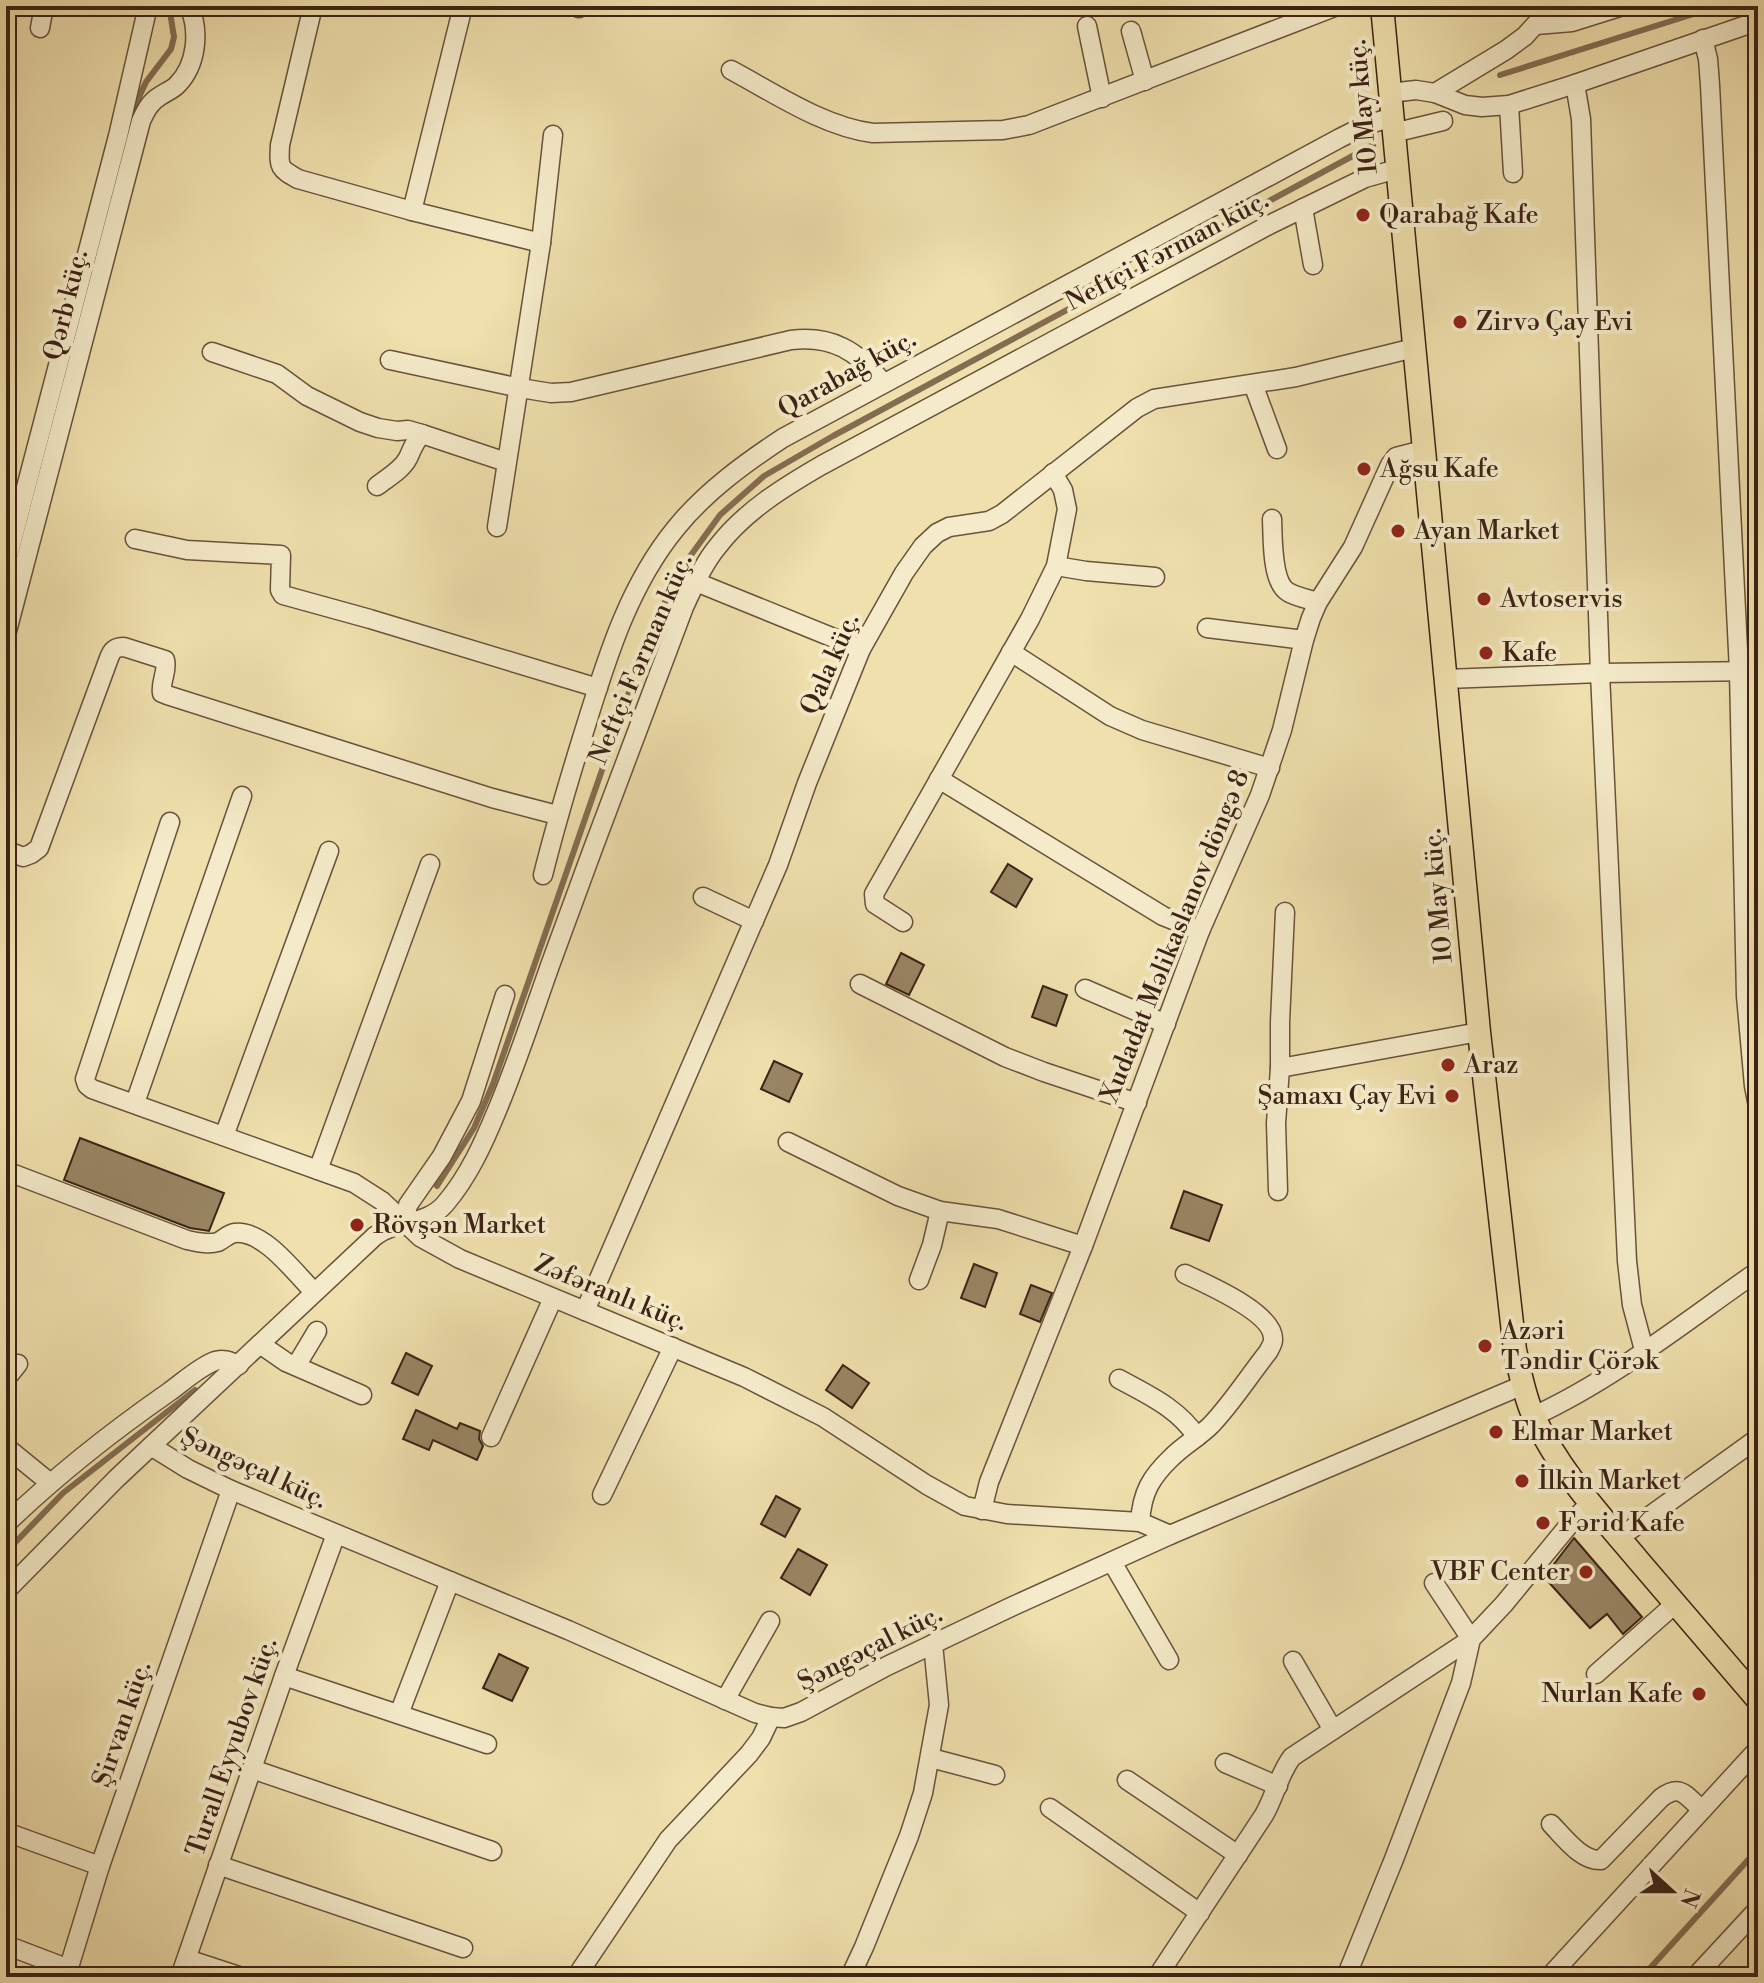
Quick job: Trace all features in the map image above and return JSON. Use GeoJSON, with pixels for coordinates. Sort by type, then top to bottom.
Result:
{"type":"FeatureCollection","features":[{"type":"Feature","properties":{"kind":"main road","name":"10 May küç."},"geometry":{"type":"LineString","coordinates":[[1382,6],[1479,1032],[1515,1350],[1534,1416],[1590,1503],[1758,1700]]}},
{"type":"Feature","properties":{"kind":"street"},"geometry":{"type":"LineString","coordinates":[[40,28],[44,6]]}},
{"type":"Feature","properties":{"kind":"street","name":"Qərb küç."},"geometry":{"type":"LineString","coordinates":[[6,564],[118,136],[148,6]]}},
{"type":"Feature","properties":{"kind":"street","name":"Qərb küç."},"geometry":{"type":"LineString","coordinates":[[6,635],[141,121],[147,107],[183,79],[195,48],[196,32],[189,6]]}},
{"type":"Feature","properties":{"kind":"street"},"geometry":{"type":"LineString","coordinates":[[313,6],[280,145],[279,164],[285,172],[298,179],[412,211],[541,243]]}},
{"type":"Feature","properties":{"kind":"street"},"geometry":{"type":"LineString","coordinates":[[412,211],[463,6]]}},
{"type":"Feature","properties":{"kind":"street"},"geometry":{"type":"LineString","coordinates":[[731,70],[830,122],[854,130],[873,133],[1003,130],[1029,125],[1102,98],[1337,6]]}},
{"type":"Feature","properties":{"kind":"street"},"geometry":{"type":"LineString","coordinates":[[1435,93],[1506,50],[1536,25],[1552,6]]}},
{"type":"Feature","properties":{"kind":"street"},"geometry":{"type":"LineString","coordinates":[[1536,25],[1572,22],[1623,6]]}},
{"type":"Feature","properties":{"kind":"street"},"geometry":{"type":"LineString","coordinates":[[1390,93],[1416,90],[1435,93],[1465,105],[1509,105],[1758,21]]}},
{"type":"Feature","properties":{"kind":"street"},"geometry":{"type":"LineString","coordinates":[[1087,26],[1102,98]]}},
{"type":"Feature","properties":{"kind":"street"},"geometry":{"type":"LineString","coordinates":[[1131,31],[1145,81]]}},
{"type":"Feature","properties":{"kind":"street"},"geometry":{"type":"LineString","coordinates":[[1703,39],[1710,85],[1749,671],[1746,996],[1758,1106]]}},
{"type":"Feature","properties":{"kind":"street"},"geometry":{"type":"LineString","coordinates":[[1575,84],[1581,119],[1600,673],[1627,1261],[1632,1305],[1644,1350]]}},
{"type":"Feature","properties":{"kind":"street"},"geometry":{"type":"LineString","coordinates":[[1509,105],[1513,173]]}},
{"type":"Feature","properties":{"kind":"street","name":"Qarabağ küç."},"geometry":{"type":"LineString","coordinates":[[543,875],[557,815],[598,688],[639,582],[677,527],[749,460],[883,383],[1364,126],[1443,121]]}},
{"type":"Feature","properties":{"kind":"street"},"geometry":{"type":"LineString","coordinates":[[497,527],[541,243],[553,135]]}},
{"type":"Feature","properties":{"kind":"street","name":"Neftçi Fərman küç."},"geometry":{"type":"LineString","coordinates":[[404,1223],[435,1214],[463,1179],[483,1145],[600,827],[696,582],[716,548],[730,532],[786,486],[930,406],[1269,225],[1365,178],[1397,169]]}},
{"type":"Feature","properties":{"kind":"street"},"geometry":{"type":"LineString","coordinates":[[1303,208],[1313,265]]}},
{"type":"Feature","properties":{"kind":"street"},"geometry":{"type":"LineString","coordinates":[[390,360],[520,388],[551,393],[571,392],[809,337],[840,345],[872,369],[883,383]]}},
{"type":"Feature","properties":{"kind":"street","name":"Qala küç."},"geometry":{"type":"LineString","coordinates":[[585,1311],[778,865],[861,649],[923,546],[949,527],[989,521],[1002,514],[1137,408],[1154,399],[1296,377],[1414,348]]}},
{"type":"Feature","properties":{"kind":"street"},"geometry":{"type":"LineString","coordinates":[[212,352],[277,374],[307,396],[360,422],[378,428],[408,430],[506,462]]}},
{"type":"Feature","properties":{"kind":"street"},"geometry":{"type":"LineString","coordinates":[[1253,384],[1277,449]]}},
{"type":"Feature","properties":{"kind":"street"},"geometry":{"type":"LineString","coordinates":[[377,486],[401,467],[422,434]]}},
{"type":"Feature","properties":{"kind":"street","name":"Xudadat Məlikaslanov döngə 8"},"geometry":{"type":"LineString","coordinates":[[982,1510],[989,1482],[1083,1246],[1200,931],[1252,817],[1282,730],[1304,640],[1318,602],[1353,547],[1390,465],[1396,457],[1423,450]]}},
{"type":"Feature","properties":{"kind":"street"},"geometry":{"type":"LineString","coordinates":[[903,922],[875,904],[874,894],[1030,619],[1056,566],[1067,509],[1063,490],[1053,473]]}},
{"type":"Feature","properties":{"kind":"street"},"geometry":{"type":"LineString","coordinates":[[1272,519],[1279,583],[1286,591],[1318,602]]}},
{"type":"Feature","properties":{"kind":"street"},"geometry":{"type":"LineString","coordinates":[[135,539],[187,550],[281,555],[280,590],[291,599],[370,619],[598,688]]}},
{"type":"Feature","properties":{"kind":"street"},"geometry":{"type":"LineString","coordinates":[[1056,566],[1155,577]]}},
{"type":"Feature","properties":{"kind":"street"},"geometry":{"type":"LineString","coordinates":[[696,582],[861,649]]}},
{"type":"Feature","properties":{"kind":"street"},"geometry":{"type":"LineString","coordinates":[[1207,628],[1304,640]]}},
{"type":"Feature","properties":{"kind":"street"},"geometry":{"type":"LineString","coordinates":[[6,850],[23,857],[39,848],[109,658],[118,647],[165,660],[167,667],[161,689],[167,695],[492,798],[557,815]]}},
{"type":"Feature","properties":{"kind":"street"},"geometry":{"type":"LineString","coordinates":[[1011,652],[1110,716],[1142,730],[1270,768]]}},
{"type":"Feature","properties":{"kind":"street"},"geometry":{"type":"LineString","coordinates":[[1446,679],[1749,671]]}},
{"type":"Feature","properties":{"kind":"street"},"geometry":{"type":"LineString","coordinates":[[939,779],[1163,916],[1200,931]]}},
{"type":"Feature","properties":{"kind":"street"},"geometry":{"type":"LineString","coordinates":[[135,1103],[242,796]]}},
{"type":"Feature","properties":{"kind":"street","name":"Zəfəranlı küç."},"geometry":{"type":"LineString","coordinates":[[170,822],[85,1079],[92,1089],[354,1183],[382,1201],[420,1237],[460,1259],[744,1377],[789,1399],[823,1417],[950,1499],[982,1510],[1140,1522],[1170,1535]]}},
{"type":"Feature","properties":{"kind":"street"},"geometry":{"type":"LineString","coordinates":[[224,1136],[329,851]]}},
{"type":"Feature","properties":{"kind":"street"},"geometry":{"type":"LineString","coordinates":[[318,1170],[430,864]]}},
{"type":"Feature","properties":{"kind":"street"},"geometry":{"type":"LineString","coordinates":[[703,897],[754,921]]}},
{"type":"Feature","properties":{"kind":"street"},"geometry":{"type":"LineString","coordinates":[[1278,1191],[1276,1123],[1285,912]]}},
{"type":"Feature","properties":{"kind":"street"},"geometry":{"type":"LineString","coordinates":[[860,984],[1005,1057],[1137,1103]]}},
{"type":"Feature","properties":{"kind":"street"},"geometry":{"type":"LineString","coordinates":[[1085,989],[1166,1024]]}},
{"type":"Feature","properties":{"kind":"street"},"geometry":{"type":"LineString","coordinates":[[6,1591],[151,1446],[314,1292],[375,1236],[404,1223],[408,1205],[442,1156],[471,1101],[505,995]]}},
{"type":"Feature","properties":{"kind":"street"},"geometry":{"type":"LineString","coordinates":[[1280,1068],[1479,1032]]}},
{"type":"Feature","properties":{"kind":"street"},"geometry":{"type":"LineString","coordinates":[[788,1142],[898,1196],[940,1211],[998,1219],[1083,1246]]}},
{"type":"Feature","properties":{"kind":"street"},"geometry":{"type":"LineString","coordinates":[[6,1171],[187,1240],[206,1244],[218,1242],[232,1233],[247,1234],[274,1251],[314,1292]]}},
{"type":"Feature","properties":{"kind":"street"},"geometry":{"type":"LineString","coordinates":[[919,1280],[940,1211]]}},
{"type":"Feature","properties":{"kind":"street"},"geometry":{"type":"LineString","coordinates":[[1534,1416],[1560,1404],[1644,1350],[1758,1271]]}},
{"type":"Feature","properties":{"kind":"street"},"geometry":{"type":"LineString","coordinates":[[1140,1522],[1141,1503],[1147,1487],[1172,1457],[1208,1429],[1268,1352],[1273,1340],[1270,1327],[1252,1311],[1233,1297],[1185,1274]]}},
{"type":"Feature","properties":{"kind":"street"},"geometry":{"type":"LineString","coordinates":[[491,1437],[553,1298]]}},
{"type":"Feature","properties":{"kind":"street"},"geometry":{"type":"LineString","coordinates":[[296,1366],[317,1331]]}},
{"type":"Feature","properties":{"kind":"street"},"geometry":{"type":"LineString","coordinates":[[260,1344],[296,1366],[362,1395]]}},
{"type":"Feature","properties":{"kind":"street"},"geometry":{"type":"LineString","coordinates":[[602,1495],[673,1347]]}},
{"type":"Feature","properties":{"kind":"street"},"geometry":{"type":"LineString","coordinates":[[6,1524],[49,1482],[123,1423],[201,1369],[216,1361],[227,1360],[239,1365]]}},
{"type":"Feature","properties":{"kind":"street"},"geometry":{"type":"LineString","coordinates":[[6,1379],[18,1364]]}},
{"type":"Feature","properties":{"kind":"street"},"geometry":{"type":"LineString","coordinates":[[1119,1379],[1169,1406],[1188,1423],[1197,1437]]}},
{"type":"Feature","properties":{"kind":"street","name":"Şəngəçal küç."},"geometry":{"type":"LineString","coordinates":[[151,1446],[231,1490],[568,1630],[755,1713],[784,1718],[933,1644],[1170,1535],[1523,1385]]}},
{"type":"Feature","properties":{"kind":"street"},"geometry":{"type":"LineString","coordinates":[[1619,1538],[1758,1438]]}},
{"type":"Feature","properties":{"kind":"street"},"geometry":{"type":"LineString","coordinates":[[6,1447],[49,1482]]}},
{"type":"Feature","properties":{"kind":"street","name":"Şirvan küç."},"geometry":{"type":"LineString","coordinates":[[67,1973],[100,1866],[231,1490]]}},
{"type":"Feature","properties":{"kind":"street"},"geometry":{"type":"LineString","coordinates":[[1157,1977],[1264,1815],[1284,1768],[1292,1757],[1471,1639],[1590,1503]]}},
{"type":"Feature","properties":{"kind":"street","name":"Turall Eyyubov küç."},"geometry":{"type":"LineString","coordinates":[[184,1968],[336,1534]]}},
{"type":"Feature","properties":{"kind":"street"},"geometry":{"type":"LineString","coordinates":[[1112,1562],[1169,1660]]}},
{"type":"Feature","properties":{"kind":"street"},"geometry":{"type":"LineString","coordinates":[[399,1714],[450,1581]]}},
{"type":"Feature","properties":{"kind":"street"},"geometry":{"type":"LineString","coordinates":[[1346,1977],[1461,1683],[1471,1639],[1434,1583]]}},
{"type":"Feature","properties":{"kind":"street"},"geometry":{"type":"LineString","coordinates":[[1596,1674],[1675,1604]]}},
{"type":"Feature","properties":{"kind":"street"},"geometry":{"type":"LineString","coordinates":[[725,1700],[770,1621]]}},
{"type":"Feature","properties":{"kind":"street"},"geometry":{"type":"LineString","coordinates":[[850,1977],[909,1836],[923,1793],[939,1705],[933,1644]]}},
{"type":"Feature","properties":{"kind":"street"},"geometry":{"type":"LineString","coordinates":[[1293,1661],[1333,1730]]}},
{"type":"Feature","properties":{"kind":"street"},"geometry":{"type":"LineString","coordinates":[[284,1676],[487,1744]]}},
{"type":"Feature","properties":{"kind":"street"},"geometry":{"type":"LineString","coordinates":[[576,1977],[668,1840],[749,1754],[771,1717]]}},
{"type":"Feature","properties":{"kind":"street"},"geometry":{"type":"LineString","coordinates":[[1549,1977],[1758,1749]]}},
{"type":"Feature","properties":{"kind":"street"},"geometry":{"type":"LineString","coordinates":[[931,1758],[995,1775]]}},
{"type":"Feature","properties":{"kind":"street"},"geometry":{"type":"LineString","coordinates":[[1225,1763],[1278,1786]]}},
{"type":"Feature","properties":{"kind":"street"},"geometry":{"type":"LineString","coordinates":[[252,1769],[492,1851]]}},
{"type":"Feature","properties":{"kind":"street"},"geometry":{"type":"LineString","coordinates":[[1127,1780],[1238,1855]]}},
{"type":"Feature","properties":{"kind":"street"},"geometry":{"type":"LineString","coordinates":[[1551,1824],[1594,1861],[1601,1860],[1671,1791],[1679,1791],[1702,1810]]}},
{"type":"Feature","properties":{"kind":"street"},"geometry":{"type":"LineString","coordinates":[[1050,1808],[1200,1913]]}},
{"type":"Feature","properties":{"kind":"street"},"geometry":{"type":"LineString","coordinates":[[6,1832],[100,1866]]}},
{"type":"Feature","properties":{"kind":"street"},"geometry":{"type":"LineString","coordinates":[[218,1865],[463,1948]]}},
{"type":"Feature","properties":{"kind":"street"},"geometry":{"type":"LineString","coordinates":[[1695,1977],[1758,1909]]}},
{"type":"Feature","properties":{"kind":"street"},"geometry":{"type":"LineString","coordinates":[[6,1945],[67,1973]]}},
{"type":"Feature","properties":{"kind":"street"},"geometry":{"type":"LineString","coordinates":[[184,1968],[242,1977]]}},
{"type":"Feature","properties":{"kind":"building"},"geometry":{"type":"Polygon","coordinates":[[[1008,864],[1032,879],[1016,907],[991,892],[1008,864]]]}},
{"type":"Feature","properties":{"kind":"building"},"geometry":{"type":"Polygon","coordinates":[[[901,953],[924,965],[909,995],[886,984],[901,953]]]}},
{"type":"Feature","properties":{"kind":"building"},"geometry":{"type":"Polygon","coordinates":[[[1043,986],[1067,995],[1056,1026],[1032,1017],[1043,986]]]}},
{"type":"Feature","properties":{"kind":"building"},"geometry":{"type":"Polygon","coordinates":[[[774,1061],[802,1074],[789,1102],[761,1089],[774,1061]]]}},
{"type":"Feature","properties":{"kind":"building"},"geometry":{"type":"Polygon","coordinates":[[[80,1138],[224,1193],[209,1231],[190,1228],[64,1180],[80,1138]]]}},
{"type":"Feature","properties":{"kind":"building"},"geometry":{"type":"Polygon","coordinates":[[[1184,1191],[1222,1205],[1209,1241],[1171,1228],[1184,1191]]]}},
{"type":"Feature","properties":{"kind":"building"},"geometry":{"type":"Polygon","coordinates":[[[974,1264],[997,1273],[985,1307],[961,1298],[974,1264]]]}},
{"type":"Feature","properties":{"kind":"building"},"geometry":{"type":"Polygon","coordinates":[[[1031,1285],[1052,1293],[1040,1322],[1020,1314],[1031,1285]]]}},
{"type":"Feature","properties":{"kind":"building"},"geometry":{"type":"Polygon","coordinates":[[[406,1353],[432,1366],[418,1395],[392,1383],[406,1353]]]}},
{"type":"Feature","properties":{"kind":"building"},"geometry":{"type":"Polygon","coordinates":[[[843,1365],[869,1383],[852,1408],[826,1390],[843,1365]]]}},
{"type":"Feature","properties":{"kind":"building"},"geometry":{"type":"Polygon","coordinates":[[[416,1410],[457,1429],[460,1423],[480,1431],[479,1439],[483,1446],[477,1460],[433,1440],[429,1450],[403,1439],[416,1410]]]}},
{"type":"Feature","properties":{"kind":"building"},"geometry":{"type":"Polygon","coordinates":[[[776,1496],[800,1509],[785,1537],[761,1524],[776,1496]]]}},
{"type":"Feature","properties":{"kind":"building"},"geometry":{"type":"Polygon","coordinates":[[[1574,1538],[1642,1617],[1623,1634],[1607,1614],[1590,1628],[1544,1577],[1574,1538]]]}},
{"type":"Feature","properties":{"kind":"building"},"geometry":{"type":"Polygon","coordinates":[[[798,1549],[827,1565],[810,1595],[781,1578],[798,1549]]]}},
{"type":"Feature","properties":{"kind":"building"},"geometry":{"type":"Polygon","coordinates":[[[499,1654],[528,1668],[512,1701],[483,1688],[499,1654]]]}},
{"type":"Feature","properties":{"kind":"waterway"},"geometry":{"type":"LineString","coordinates":[[133,120],[146,82],[171,49],[174,37],[169,6]]}},
{"type":"Feature","properties":{"kind":"waterway"},"geometry":{"type":"LineString","coordinates":[[1500,75],[1719,6]]}},
{"type":"Feature","properties":{"kind":"waterway"},"geometry":{"type":"LineString","coordinates":[[437,1186],[474,1128],[493,1084],[644,649],[678,573],[720,515],[764,476],[833,436],[1373,145]]}},
{"type":"Feature","properties":{"kind":"waterway"},"geometry":{"type":"LineString","coordinates":[[102,232],[116,181]]}},
{"type":"Feature","properties":{"kind":"waterway"},"geometry":{"type":"LineString","coordinates":[[20,545],[30,509]]}},
{"type":"Feature","properties":{"kind":"waterway"},"geometry":{"type":"LineString","coordinates":[[6,599],[10,583]]}},
{"type":"Feature","properties":{"kind":"waterway"},"geometry":{"type":"LineString","coordinates":[[6,1552],[63,1493],[195,1390]]}},
{"type":"Feature","properties":{"kind":"waterway"},"geometry":{"type":"LineString","coordinates":[[1642,1977],[1758,1849]]}},
{"type":"Feature","properties":{"kind":"place","name":"Qarabağ Kafe"},"geometry":{"type":"Point","coordinates":[1363,215]}},
{"type":"Feature","properties":{"kind":"place","name":"Zirvə Çay Evi"},"geometry":{"type":"Point","coordinates":[1460,322]}},
{"type":"Feature","properties":{"kind":"place","name":"Ağsu Kafe"},"geometry":{"type":"Point","coordinates":[1364,469]}},
{"type":"Feature","properties":{"kind":"place","name":"Ayan Market"},"geometry":{"type":"Point","coordinates":[1398,531]}},
{"type":"Feature","properties":{"kind":"place","name":"Avtoservis"},"geometry":{"type":"Point","coordinates":[1484,599]}},
{"type":"Feature","properties":{"kind":"place","name":"Kafe"},"geometry":{"type":"Point","coordinates":[1486,653]}},
{"type":"Feature","properties":{"kind":"place","name":"Araz"},"geometry":{"type":"Point","coordinates":[1448,1065]}},
{"type":"Feature","properties":{"kind":"place","name":"Şamaxı Çay Evi"},"geometry":{"type":"Point","coordinates":[1452,1096]}},
{"type":"Feature","properties":{"kind":"place","name":"Rövşən Market"},"geometry":{"type":"Point","coordinates":[357,1225]}},
{"type":"Feature","properties":{"kind":"place","name":"Azəri Təndir Çörək"},"geometry":{"type":"Point","coordinates":[1485,1346]}},
{"type":"Feature","properties":{"kind":"place","name":"Elmar Market"},"geometry":{"type":"Point","coordinates":[1496,1432]}},
{"type":"Feature","properties":{"kind":"place","name":"İlkin Market"},"geometry":{"type":"Point","coordinates":[1522,1481]}},
{"type":"Feature","properties":{"kind":"place","name":"Fərid Kafe"},"geometry":{"type":"Point","coordinates":[1543,1523]}},
{"type":"Feature","properties":{"kind":"place","name":"VBF Center"},"geometry":{"type":"Point","coordinates":[1586,1572]}},
{"type":"Feature","properties":{"kind":"place","name":"Nurlan Kafe"},"geometry":{"type":"Point","coordinates":[1699,1694]}}]}
